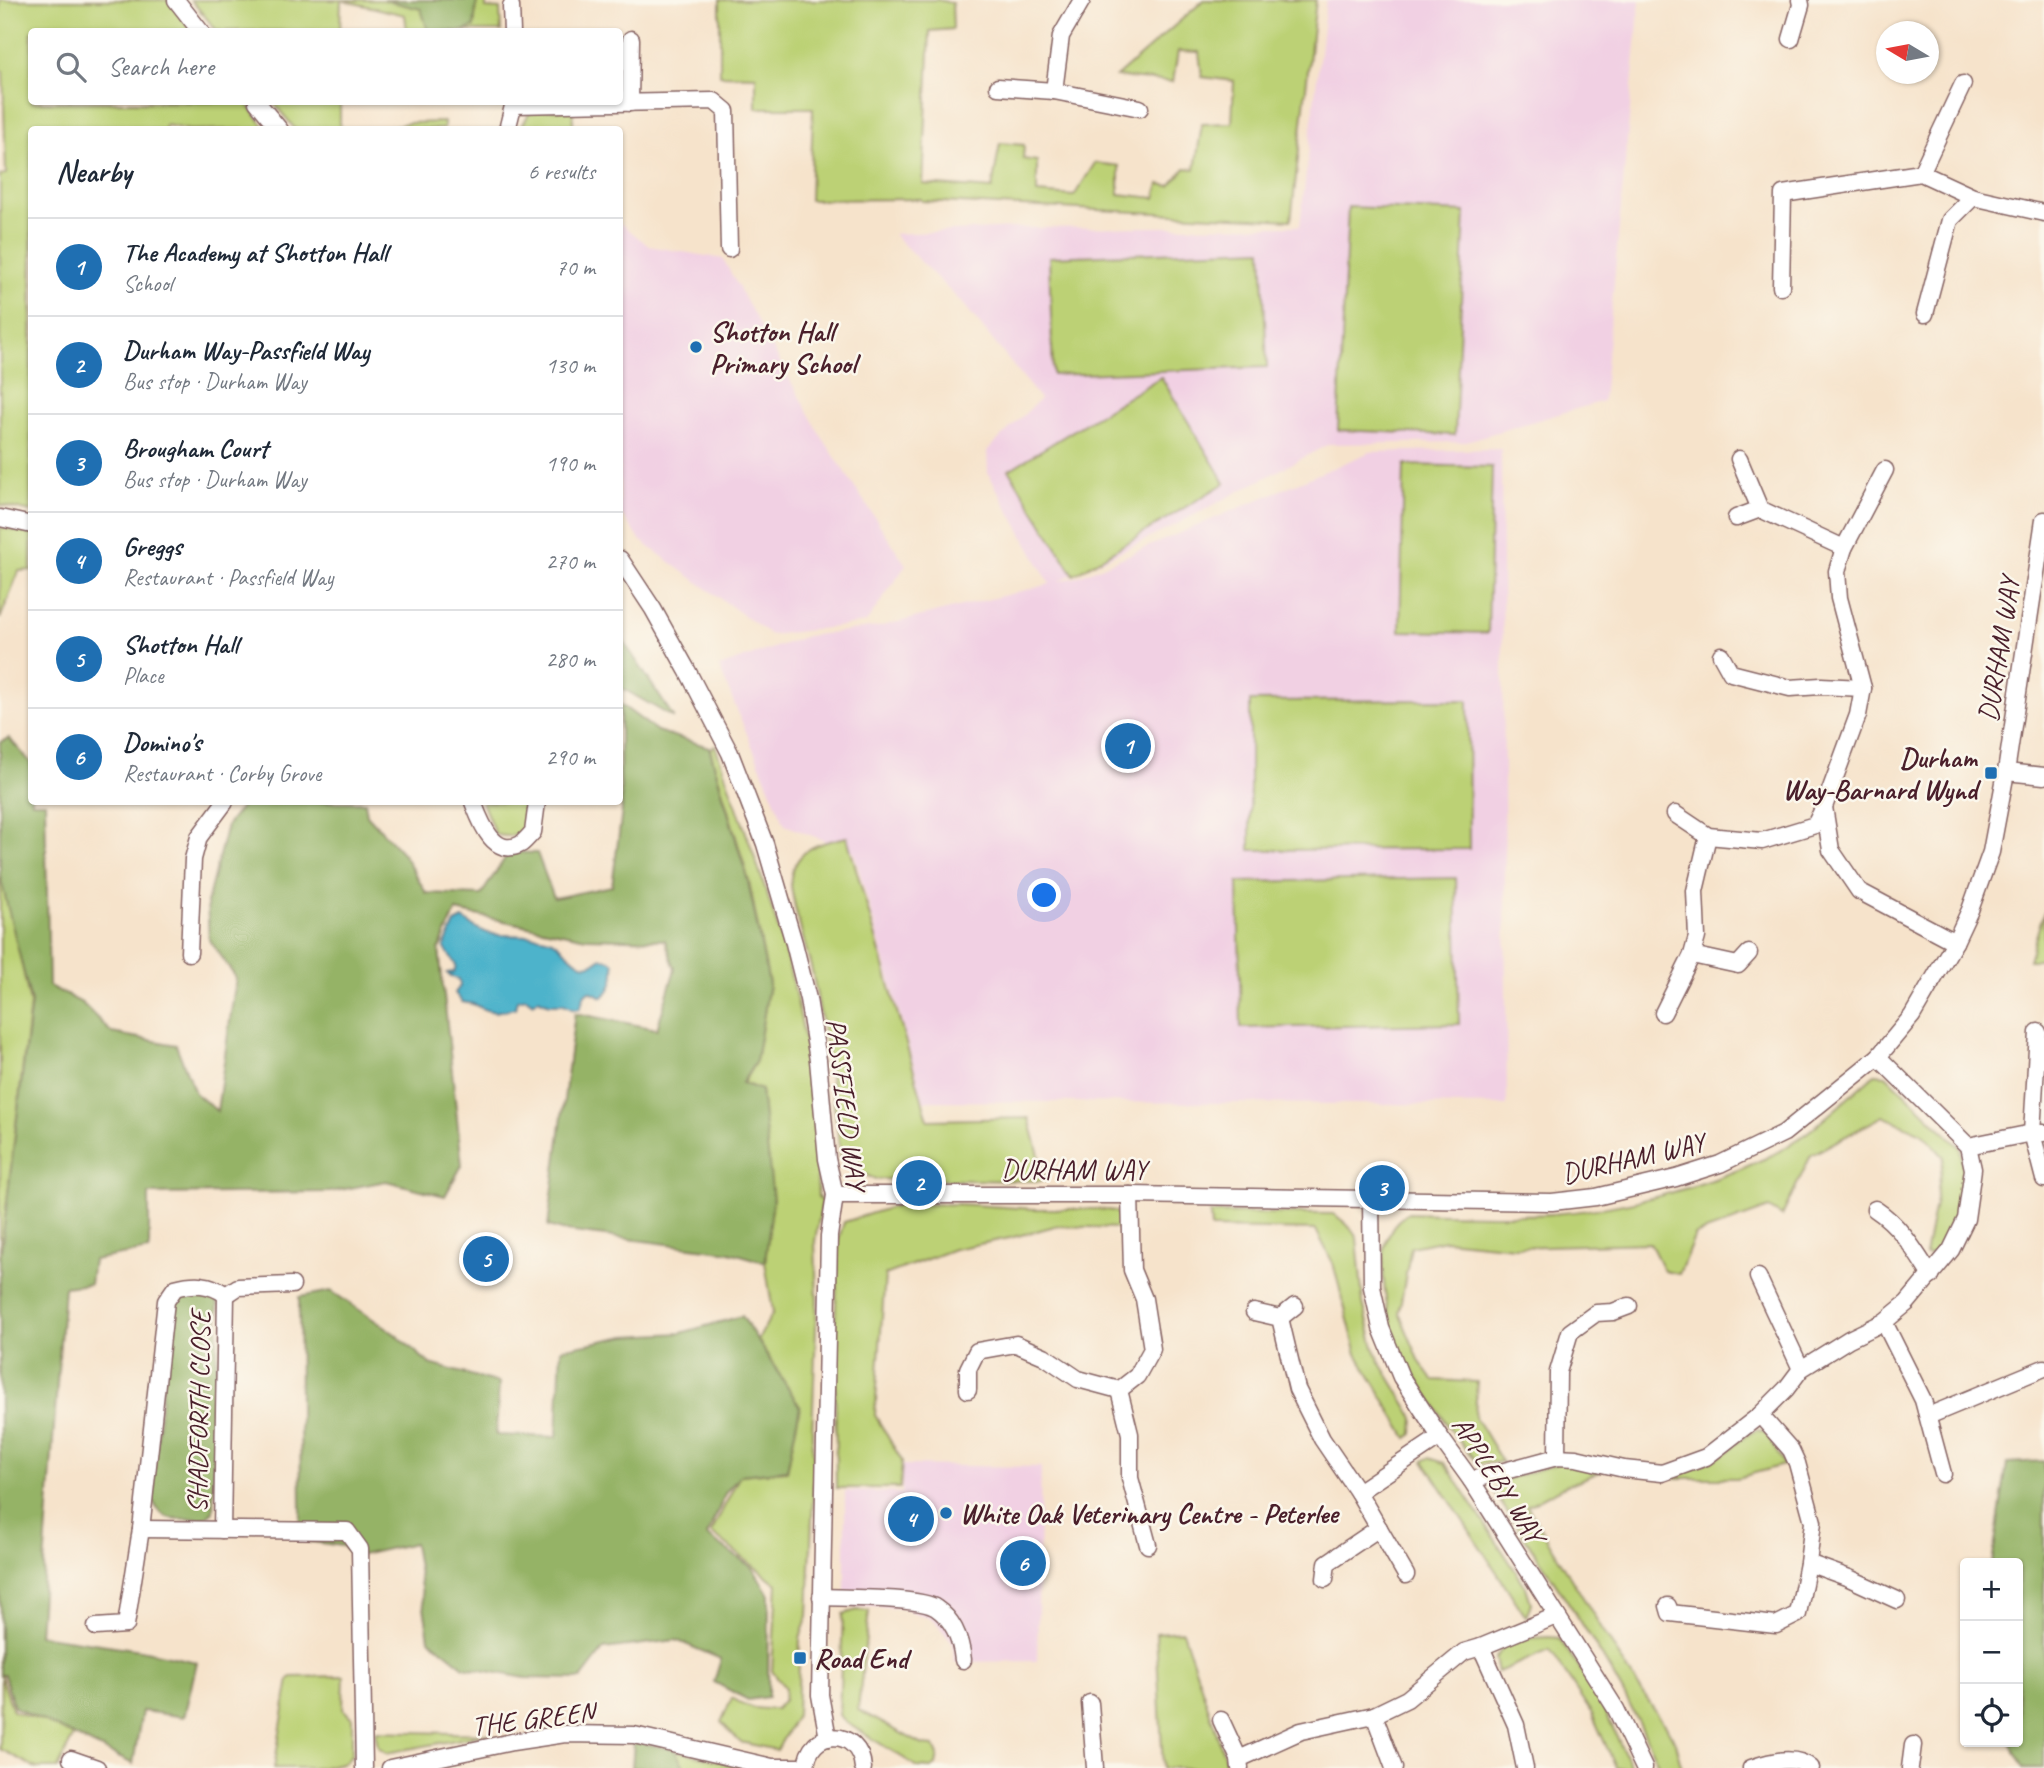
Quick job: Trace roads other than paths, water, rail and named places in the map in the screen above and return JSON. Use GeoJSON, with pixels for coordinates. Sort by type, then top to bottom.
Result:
{"type":"FeatureCollection","features":[{"type":"Feature","properties":{"kind":"street"},"geometry":{"type":"LineString","coordinates":[[176,0],[198,28]]}},
{"type":"Feature","properties":{"kind":"street"},"geometry":{"type":"LineString","coordinates":[[1054,91],[1062,36],[1082,0]]}},
{"type":"Feature","properties":{"kind":"street"},"geometry":{"type":"LineString","coordinates":[[1791,39],[1800,0]]}},
{"type":"Feature","properties":{"kind":"street"},"geometry":{"type":"LineString","coordinates":[[511,6],[512,28]]}},
{"type":"Feature","properties":{"kind":"street"},"geometry":{"type":"LineString","coordinates":[[630,103],[631,39]]}},
{"type":"Feature","properties":{"kind":"street"},"geometry":{"type":"LineString","coordinates":[[1921,173],[1963,85]]}},
{"type":"Feature","properties":{"kind":"street"},"geometry":{"type":"LineString","coordinates":[[998,87],[1054,91],[1140,108]]}},
{"type":"Feature","properties":{"kind":"street"},"geometry":{"type":"LineString","coordinates":[[623,103],[714,101],[726,111],[729,249]]}},
{"type":"Feature","properties":{"kind":"street"},"geometry":{"type":"LineString","coordinates":[[259,105],[277,126]]}},
{"type":"Feature","properties":{"kind":"street"},"geometry":{"type":"LineString","coordinates":[[508,126],[513,105]]}},
{"type":"Feature","properties":{"kind":"street"},"geometry":{"type":"LineString","coordinates":[[1781,287],[1783,194],[1921,173],[1973,197],[2044,213]]}},
{"type":"Feature","properties":{"kind":"street"},"geometry":{"type":"LineString","coordinates":[[1925,314],[1950,220],[1973,197]]}},
{"type":"Feature","properties":{"kind":"street"},"geometry":{"type":"LineString","coordinates":[[1739,459],[1759,509],[1844,548]]}},
{"type":"Feature","properties":{"kind":"street"},"geometry":{"type":"LineString","coordinates":[[1675,814],[1707,836],[1762,841],[1815,825],[1825,807],[1858,715],[1863,688],[1839,598],[1837,570],[1844,548],[1885,470]]}},
{"type":"Feature","properties":{"kind":"street"},"geometry":{"type":"LineString","coordinates":[[1736,518],[1759,509]]}},
{"type":"Feature","properties":{"kind":"street"},"geometry":{"type":"LineString","coordinates":[[0,518],[28,524]]}},
{"type":"Feature","properties":{"kind":"street","name":"DURHAM WAY"},"geometry":{"type":"LineString","coordinates":[[835,1195],[1129,1195],[1552,1202],[1596,1197],[1675,1178],[1720,1164],[1784,1133],[1878,1058],[1912,1016],[1955,942],[1970,910],[1991,852],[2006,772],[2044,520]]}},
{"type":"Feature","properties":{"kind":"street","name":"PASSFIELD WAY"},"geometry":{"type":"LineString","coordinates":[[623,564],[653,609],[730,753],[765,844],[794,943],[818,1060],[827,1159],[835,1195],[829,1236],[821,1597],[820,1696],[828,1738]]}},
{"type":"Feature","properties":{"kind":"street"},"geometry":{"type":"LineString","coordinates":[[1721,656],[1731,673],[1790,688],[1863,688]]}},
{"type":"Feature","properties":{"kind":"street"},"geometry":{"type":"LineString","coordinates":[[2006,772],[2044,776]]}},
{"type":"Feature","properties":{"kind":"street"},"geometry":{"type":"LineString","coordinates":[[189,953],[193,859],[199,837],[223,805]]}},
{"type":"Feature","properties":{"kind":"street"},"geometry":{"type":"LineString","coordinates":[[474,805],[481,824],[493,841],[505,847],[520,844],[533,832],[537,805]]}},
{"type":"Feature","properties":{"kind":"street"},"geometry":{"type":"LineString","coordinates":[[1825,807],[1832,850],[1859,891],[1955,942]]}},
{"type":"Feature","properties":{"kind":"street"},"geometry":{"type":"LineString","coordinates":[[1663,1013],[1692,955],[1697,937],[1695,891],[1707,836]]}},
{"type":"Feature","properties":{"kind":"street"},"geometry":{"type":"LineString","coordinates":[[1692,955],[1738,965],[1749,953]]}},
{"type":"Feature","properties":{"kind":"street"},"geometry":{"type":"LineString","coordinates":[[2038,1032],[2038,1133],[2044,1180]]}},
{"type":"Feature","properties":{"kind":"street"},"geometry":{"type":"LineString","coordinates":[[1471,1480],[1557,1457],[1662,1473],[1706,1457],[1760,1415],[1786,1389],[1801,1369],[1849,1339],[1884,1322],[1908,1303],[1951,1250],[1966,1219],[1973,1169],[1968,1146],[1878,1058]]}},
{"type":"Feature","properties":{"kind":"street"},"geometry":{"type":"LineString","coordinates":[[1968,1146],[2038,1133]]}},
{"type":"Feature","properties":{"kind":"street"},"geometry":{"type":"LineString","coordinates":[[1119,1390],[1137,1376],[1152,1349],[1144,1299],[1132,1270],[1129,1195]]}},
{"type":"Feature","properties":{"kind":"street","name":"APPLEBY WAY"},"geometry":{"type":"LineString","coordinates":[[1371,1198],[1372,1287],[1381,1328],[1401,1377],[1471,1480],[1616,1709],[1644,1768]]}},
{"type":"Feature","properties":{"kind":"street"},"geometry":{"type":"LineString","coordinates":[[1875,1209],[1903,1233],[1931,1276]]}},
{"type":"Feature","properties":{"kind":"street"},"geometry":{"type":"LineString","coordinates":[[1758,1277],[1801,1369]]}},
{"type":"Feature","properties":{"kind":"street","name":"SHADFORTH CLOSE"},"geometry":{"type":"LineString","coordinates":[[96,1627],[126,1625],[141,1529],[166,1301],[176,1288],[193,1284],[217,1288],[226,1295]]}},
{"type":"Feature","properties":{"kind":"street","name":"SHADFORTH CLOSE"},"geometry":{"type":"LineString","coordinates":[[226,1295],[239,1287],[292,1284]]}},
{"type":"Feature","properties":{"kind":"street","name":"SHADFORTH CLOSE"},"geometry":{"type":"LineString","coordinates":[[222,1530],[226,1295]]}},
{"type":"Feature","properties":{"kind":"street"},"geometry":{"type":"LineString","coordinates":[[1280,1318],[1295,1306]]}},
{"type":"Feature","properties":{"kind":"street"},"geometry":{"type":"LineString","coordinates":[[1557,1457],[1558,1372],[1570,1332],[1596,1313],[1629,1307]]}},
{"type":"Feature","properties":{"kind":"street"},"geometry":{"type":"LineString","coordinates":[[1254,1312],[1280,1318]]}},
{"type":"Feature","properties":{"kind":"street"},"geometry":{"type":"LineString","coordinates":[[1280,1318],[1297,1389],[1322,1439],[1358,1492],[1406,1575]]}},
{"type":"Feature","properties":{"kind":"street"},"geometry":{"type":"LineString","coordinates":[[1884,1322],[1923,1400],[1943,1474]]}},
{"type":"Feature","properties":{"kind":"street"},"geometry":{"type":"LineString","coordinates":[[968,1391],[968,1369],[977,1351],[1016,1344],[1044,1356],[1078,1379],[1119,1390]]}},
{"type":"Feature","properties":{"kind":"street"},"geometry":{"type":"LineString","coordinates":[[1928,1416],[2044,1368]]}},
{"type":"Feature","properties":{"kind":"street"},"geometry":{"type":"LineString","coordinates":[[1119,1390],[1130,1434],[1130,1478],[1148,1545]]}},
{"type":"Feature","properties":{"kind":"street"},"geometry":{"type":"LineString","coordinates":[[1668,1606],[1670,1614],[1776,1625],[1798,1614],[1808,1563],[1812,1522],[1797,1463],[1791,1450],[1760,1415]]}},
{"type":"Feature","properties":{"kind":"street"},"geometry":{"type":"LineString","coordinates":[[1358,1492],[1440,1437]]}},
{"type":"Feature","properties":{"kind":"street"},"geometry":{"type":"LineString","coordinates":[[1325,1579],[1327,1563],[1379,1528]]}},
{"type":"Feature","properties":{"kind":"street","name":"SHADFORTH CLOSE"},"geometry":{"type":"LineString","coordinates":[[141,1529],[346,1531],[360,1549],[364,1768]]}},
{"type":"Feature","properties":{"kind":"street"},"geometry":{"type":"LineString","coordinates":[[1311,1557],[1327,1563]]}},
{"type":"Feature","properties":{"kind":"street"},"geometry":{"type":"LineString","coordinates":[[1808,1563],[1897,1600]]}},
{"type":"Feature","properties":{"kind":"street"},"geometry":{"type":"LineString","coordinates":[[821,1597],[915,1602],[935,1608],[952,1625],[962,1645],[963,1660]]}},
{"type":"Feature","properties":{"kind":"street"},"geometry":{"type":"LineString","coordinates":[[1222,1720],[1239,1763],[1301,1731],[1374,1715],[1407,1699],[1464,1652],[1556,1616]]}},
{"type":"Feature","properties":{"kind":"street"},"geometry":{"type":"LineString","coordinates":[[1481,1647],[1517,1725],[1525,1768]]}},
{"type":"Feature","properties":{"kind":"street"},"geometry":{"type":"LineString","coordinates":[[1090,1703],[1095,1768]]}},
{"type":"Feature","properties":{"kind":"street"},"geometry":{"type":"LineString","coordinates":[[1374,1715],[1394,1768]]}},
{"type":"Feature","properties":{"kind":"street","name":"THE GREEN"},"geometry":{"type":"LineString","coordinates":[[390,1768],[512,1742],[565,1734],[634,1735],[772,1767],[806,1767]]}},
{"type":"Feature","properties":{"kind":"street"},"geometry":{"type":"LineString","coordinates":[[806,1767],[807,1757],[816,1743],[841,1737],[850,1741],[860,1751],[868,1767]]}},
{"type":"Feature","properties":{"kind":"street"},"geometry":{"type":"LineString","coordinates":[[1910,1768],[1913,1745]]}},
{"type":"Feature","properties":{"kind":"street"},"geometry":{"type":"LineString","coordinates":[[71,1759],[97,1768]]}},
{"type":"Feature","properties":{"kind":"street"},"geometry":{"type":"LineString","coordinates":[[1751,1768],[1776,1759],[1807,1764],[1811,1768]]}},
{"type":"Feature","properties":{"kind":"water"},"geometry":{"type":"Polygon","coordinates":[[[463,919],[491,934],[548,938],[581,964],[594,963],[601,958],[610,960],[614,963],[611,986],[603,997],[589,991],[585,994],[580,1008],[574,1009],[564,1004],[549,1004],[538,999],[533,1003],[526,998],[517,1000],[515,1008],[495,1012],[462,1002],[455,993],[460,986],[459,979],[447,973],[454,972],[456,965],[444,947],[455,923],[463,919]]]}},
{"type":"Feature","properties":{"kind":"place","name":"Shotton Hall Primary School"},"geometry":{"type":"Point","coordinates":[696,347]}},
{"type":"Feature","properties":{"kind":"place","name":"The Academy at Shotton Hall"},"geometry":{"type":"Point","coordinates":[1128,746]}},
{"type":"Feature","properties":{"kind":"place","name":"Durham Way-Barnard Wynd"},"geometry":{"type":"Point","coordinates":[1991,773]}},
{"type":"Feature","properties":{"kind":"place","name":"Durham Way-Passfield Way"},"geometry":{"type":"Point","coordinates":[919,1183]}},
{"type":"Feature","properties":{"kind":"place","name":"Brougham Court"},"geometry":{"type":"Point","coordinates":[1382,1188]}},
{"type":"Feature","properties":{"kind":"place","name":"Shotton Hall"},"geometry":{"type":"Point","coordinates":[486,1259]}},
{"type":"Feature","properties":{"kind":"place","name":"White Oak Veterinary Centre - Peterlee"},"geometry":{"type":"Point","coordinates":[946,1513]}},
{"type":"Feature","properties":{"kind":"place","name":"Greggs"},"geometry":{"type":"Point","coordinates":[911,1519]}},
{"type":"Feature","properties":{"kind":"place","name":"Domino's"},"geometry":{"type":"Point","coordinates":[1023,1563]}},
{"type":"Feature","properties":{"kind":"place","name":"Road End"},"geometry":{"type":"Point","coordinates":[800,1658]}}]}
